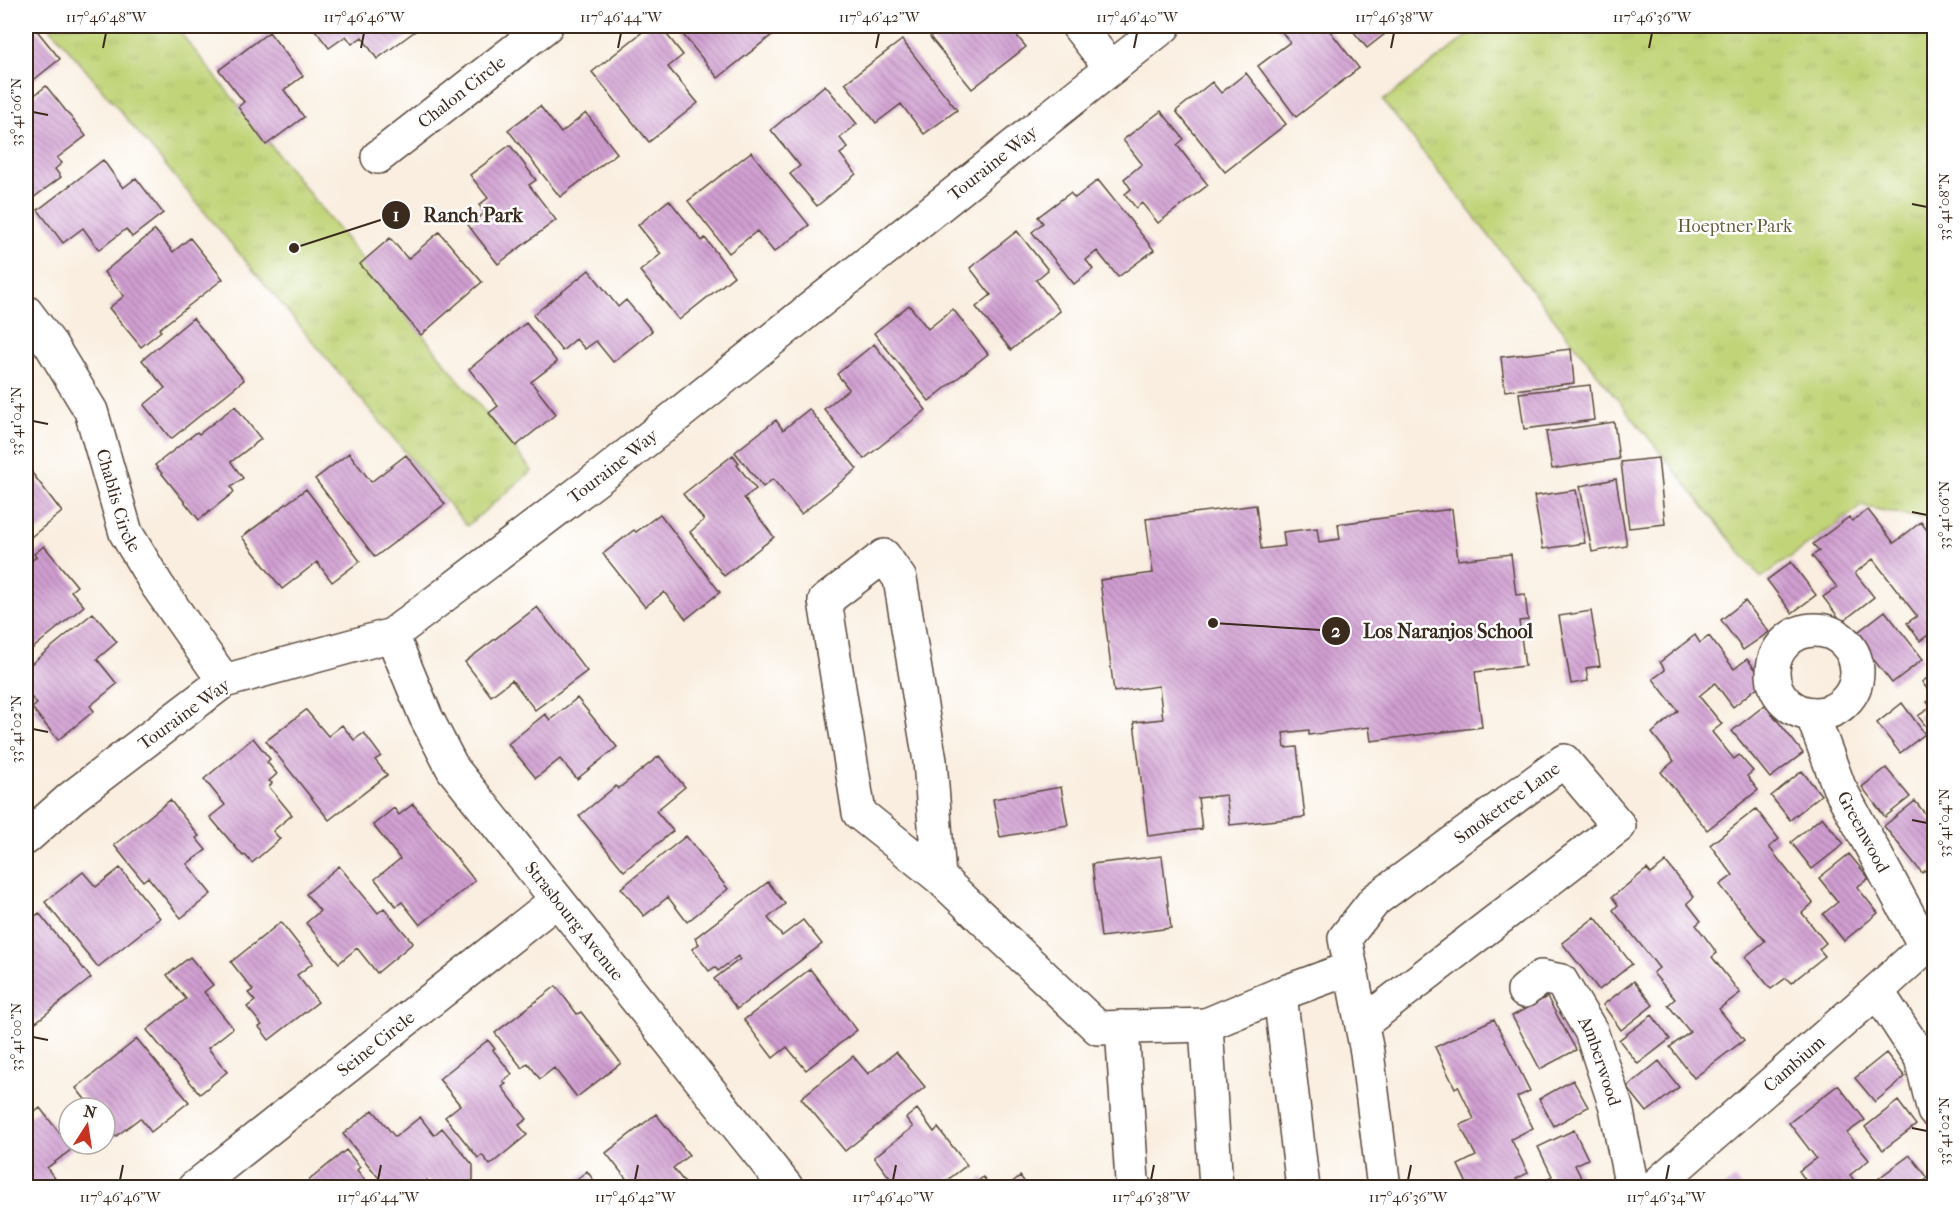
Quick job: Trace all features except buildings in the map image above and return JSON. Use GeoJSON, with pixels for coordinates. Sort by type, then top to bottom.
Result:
{"type":"FeatureCollection","features":[{"type":"Feature","properties":{"kind":"street","name":"Chalon Circle"},"geometry":{"type":"LineString","coordinates":[[378,157],[546,26]]}},
{"type":"Feature","properties":{"kind":"street"},"geometry":{"type":"LineString","coordinates":[[1078,26],[1111,68]]}},
{"type":"Feature","properties":{"kind":"street","name":"Touraine Way"},"geometry":{"type":"LineString","coordinates":[[26,838],[71,798],[224,681],[392,635],[605,473],[1164,26]]}},
{"type":"Feature","properties":{"kind":"street","name":"Chablis Circle"},"geometry":{"type":"LineString","coordinates":[[26,312],[51,345],[91,411],[126,533],[158,585],[224,681]]}},
{"type":"Feature","properties":{"kind":"street"},"geometry":{"type":"LineString","coordinates":[[939,877],[930,761],[925,727],[900,579],[885,556],[825,601],[859,813],[939,877],[1098,1028],[1206,1025],[1351,968]]}},
{"type":"Feature","properties":{"kind":"street","name":"Strasbourg Avenue"},"geometry":{"type":"LineString","coordinates":[[392,635],[426,717],[453,769],[788,1188]]}},
{"type":"Feature","properties":{"kind":"street","name":"Greenwood"},"geometry":{"type":"LineString","coordinates":[[1812,714],[1844,797],[1930,942]]}},
{"type":"Feature","properties":{"kind":"street","name":"Smoketree Lane"},"geometry":{"type":"LineString","coordinates":[[1362,1024],[1619,826],[1564,761],[1375,900],[1345,938],[1362,1024],[1384,1188]]}},
{"type":"Feature","properties":{"kind":"street","name":"Seine Circle"},"geometry":{"type":"LineString","coordinates":[[194,1188],[557,900]]}},
{"type":"Feature","properties":{"kind":"street","name":"Cambium"},"geometry":{"type":"LineString","coordinates":[[1653,1188],[1930,942]]}},
{"type":"Feature","properties":{"kind":"street","name":"Amberwood"},"geometry":{"type":"LineString","coordinates":[[1524,991],[1541,977],[1561,981],[1591,1031],[1616,1107],[1632,1188]]}},
{"type":"Feature","properties":{"kind":"street"},"geometry":{"type":"LineString","coordinates":[[1877,991],[1921,1058],[1935,1111]]}},
{"type":"Feature","properties":{"kind":"street"},"geometry":{"type":"LineString","coordinates":[[1280,994],[1304,1188]]}},
{"type":"Feature","properties":{"kind":"street"},"geometry":{"type":"LineString","coordinates":[[1206,1025],[1216,1188]]}},
{"type":"Feature","properties":{"kind":"street"},"geometry":{"type":"LineString","coordinates":[[1122,1027],[1132,1181],[1135,1188]]}},
{"type":"Feature","properties":{"kind":"green space"},"geometry":{"type":"Polygon","coordinates":[[[49,26],[175,26],[532,471],[467,526],[49,26]]]}},
{"type":"Feature","properties":{"kind":"green space","name":"Hoeptner Park"},"geometry":{"type":"Polygon","coordinates":[[[1480,26],[1934,26],[1934,516],[1922,519],[1862,506],[1761,578],[1383,101],[1480,26]]]}},
{"type":"Feature","properties":{"kind":"place","name":"Ranch Park"},"geometry":{"type":"Point","coordinates":[294,248]}},
{"type":"Feature","properties":{"kind":"place","name":"Los Naranjos School"},"geometry":{"type":"Point","coordinates":[1213,623]}}]}
